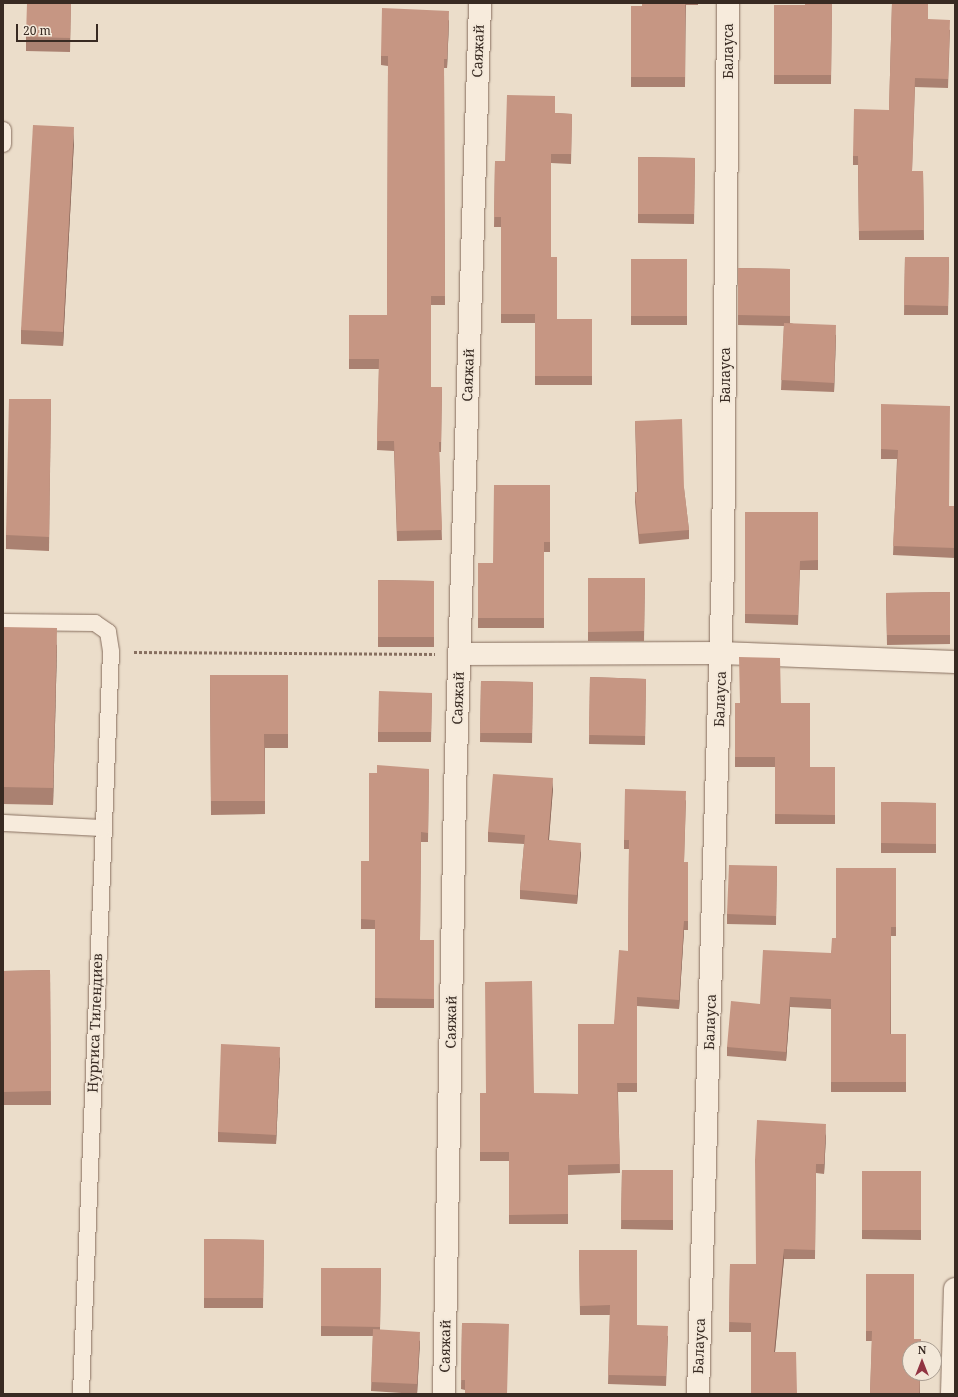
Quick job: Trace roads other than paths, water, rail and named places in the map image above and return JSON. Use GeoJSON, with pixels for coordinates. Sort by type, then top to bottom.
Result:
{"type":"FeatureCollection","features":[{"type":"Feature","properties":{"kind":"street","name":"Саяжай"},"geometry":{"type":"LineString","coordinates":[[444,1394],[459,654],[480,3]]}},
{"type":"Feature","properties":{"kind":"street","name":"Балауса"},"geometry":{"type":"LineString","coordinates":[[698,1394],[722,653],[728,3]]}},
{"type":"Feature","properties":{"kind":"street"},"geometry":{"type":"LineString","coordinates":[[459,654],[722,653],[955,662]]}},
{"type":"Feature","properties":{"kind":"street"},"geometry":{"type":"LineString","coordinates":[[952,1394],[955,1289]]}},
{"type":"Feature","properties":{"kind":"lane"},"geometry":{"type":"LineString","coordinates":[[3,130],[3,144]]}},
{"type":"Feature","properties":{"kind":"lane","name":"Нургиса Тилендиев"},"geometry":{"type":"LineString","coordinates":[[3,622],[95,623],[108,632],[111,652],[81,1394]]}},
{"type":"Feature","properties":{"kind":"lane"},"geometry":{"type":"LineString","coordinates":[[3,822],[104,828]]}}]}
